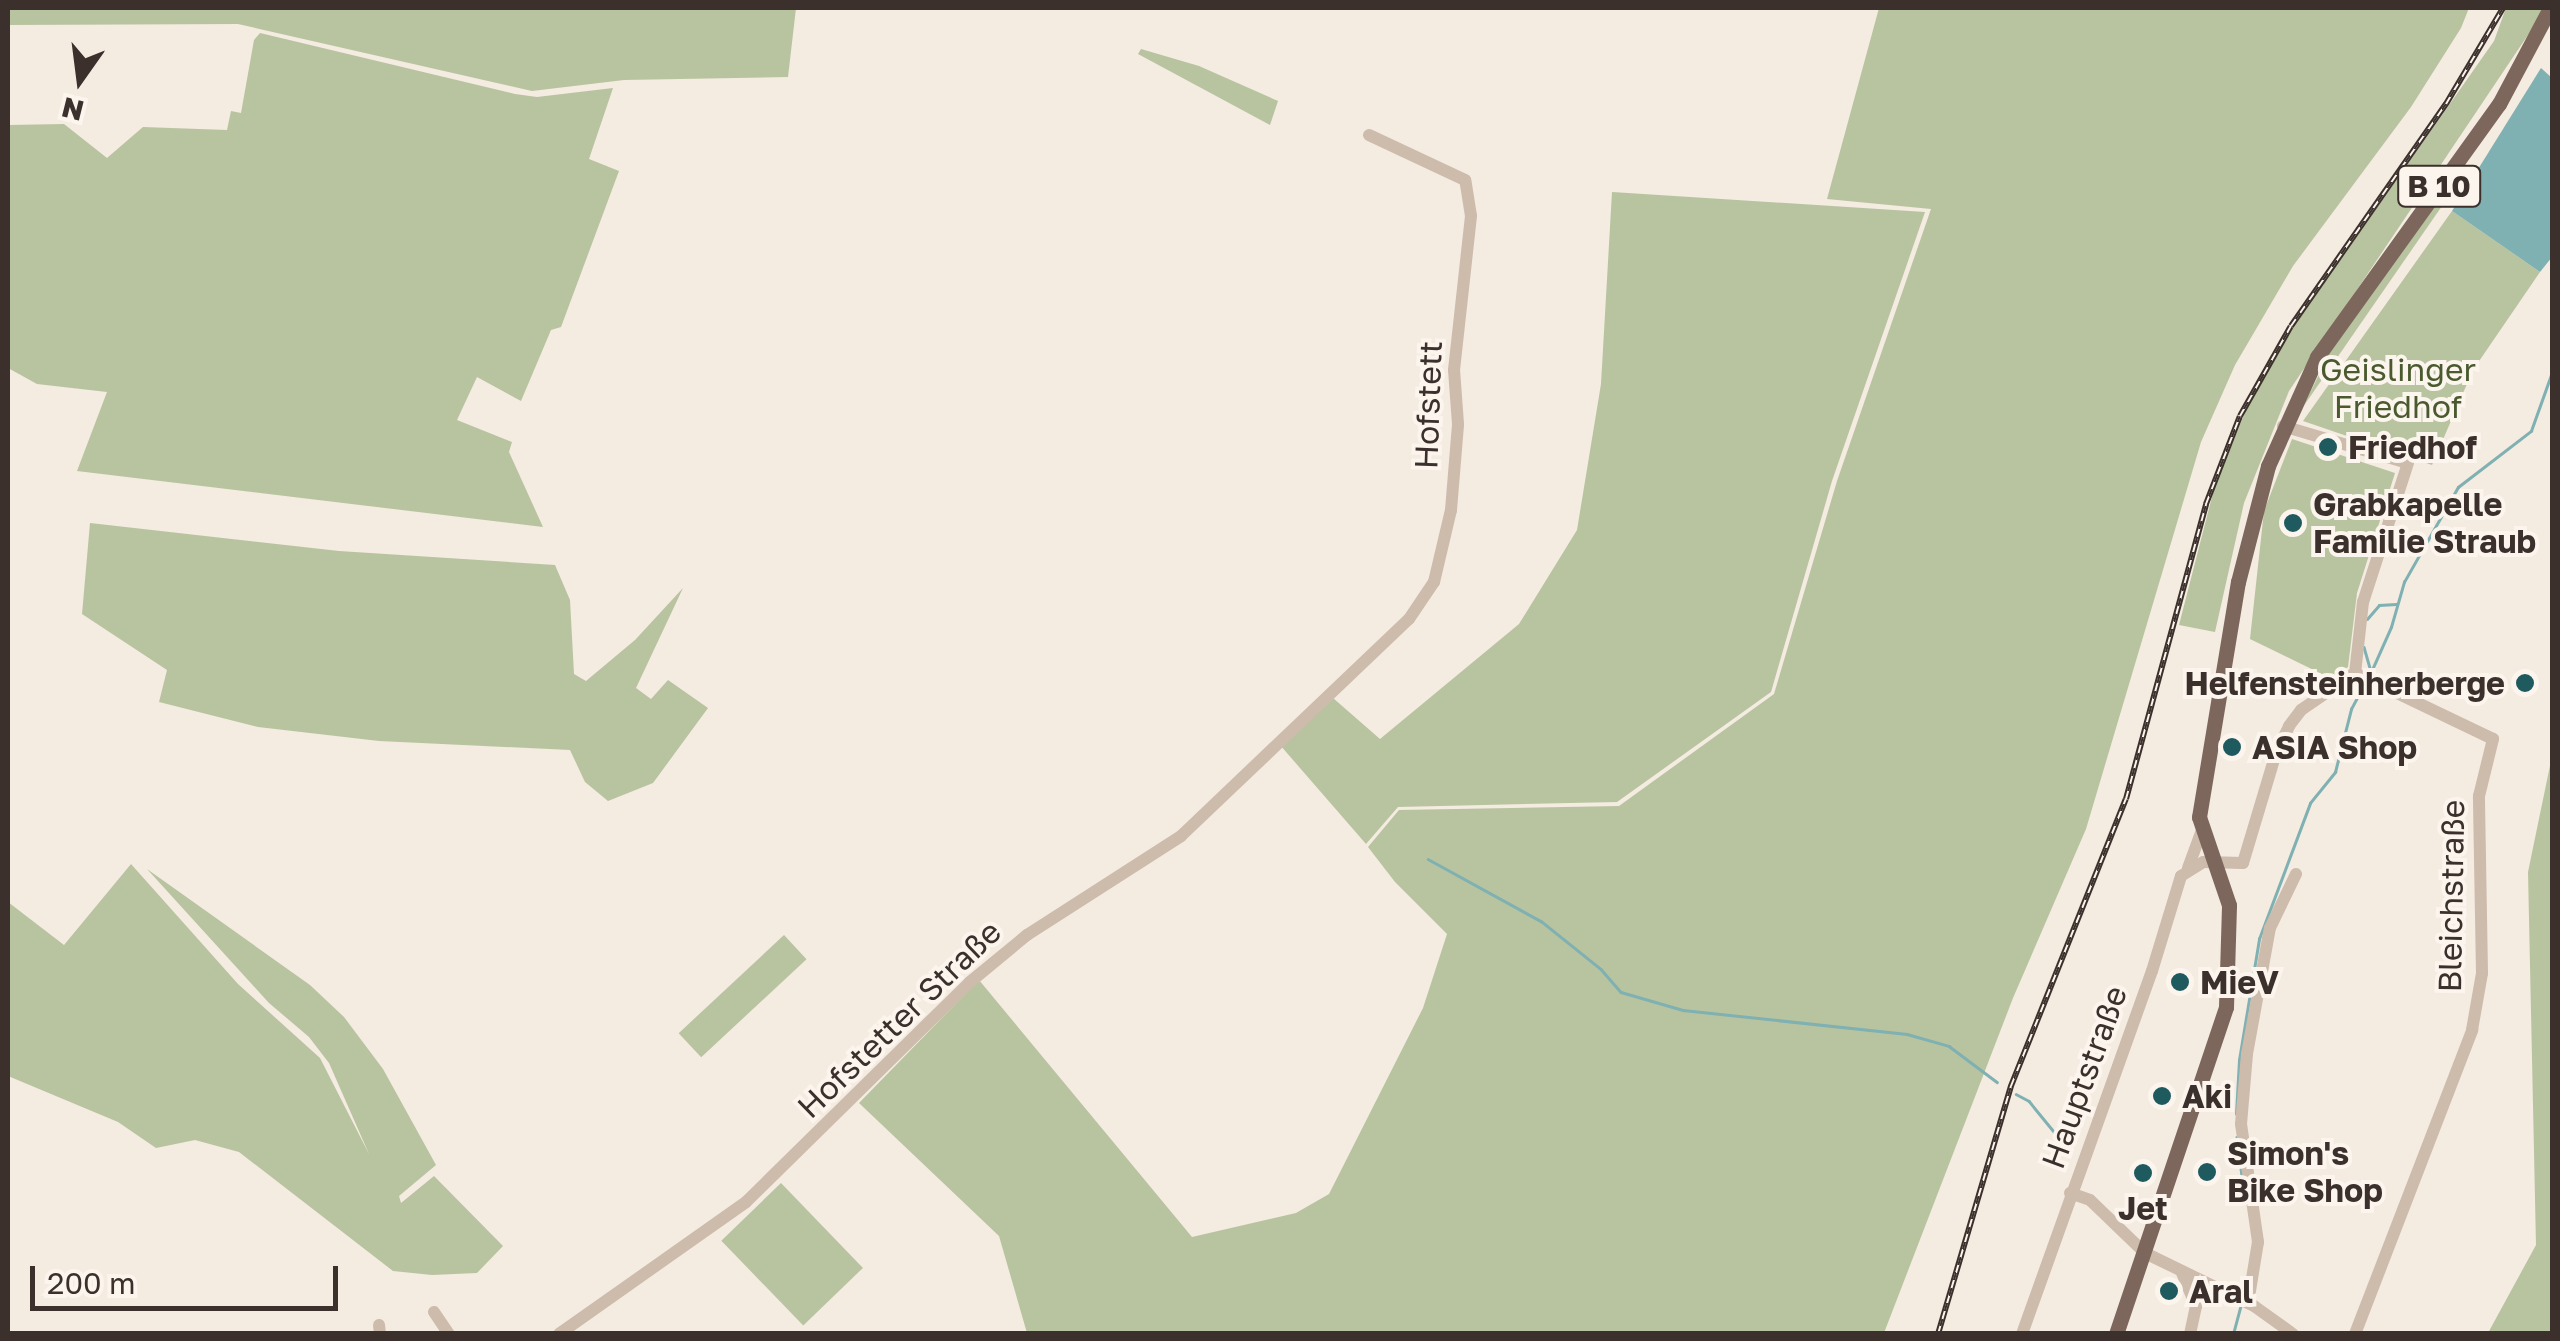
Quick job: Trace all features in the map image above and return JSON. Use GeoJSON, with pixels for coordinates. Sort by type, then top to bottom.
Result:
{"type":"FeatureCollection","features":[{"type":"Feature","properties":{"kind":"main road","name":"B 10"},"geometry":{"type":"LineString","coordinates":[[2116,1334],[2226,1007],[2230,925],[2225,883],[2202,830],[2200,804],[2238,582],[2256,504],[2317,357],[2498,104],[2550,8]]}},
{"type":"Feature","properties":{"kind":"street","name":"Hofstett"},"geometry":{"type":"LineString","coordinates":[[1326,694],[1409,619],[1434,582],[1451,510],[1457,441],[1454,370],[1471,216],[1465,180],[1369,135]]}},
{"type":"Feature","properties":{"kind":"street"},"geometry":{"type":"LineString","coordinates":[[2188,868],[2217,861],[2244,863],[2276,753],[2289,726],[2301,710],[2355,672],[2363,602],[2408,463],[2288,427]]}},
{"type":"Feature","properties":{"kind":"street","name":"Bleichstraße"},"geometry":{"type":"LineString","coordinates":[[2355,672],[2493,739],[2479,796],[2482,973],[2472,1030],[2355,1334]]}},
{"type":"Feature","properties":{"kind":"street","name":"Hofstetter Straße"},"geometry":{"type":"LineString","coordinates":[[559,1334],[746,1202],[970,982],[1026,935],[1181,836],[1326,694]]}},
{"type":"Feature","properties":{"kind":"street","name":"Hauptstraße"},"geometry":{"type":"LineString","coordinates":[[2022,1334],[2152,971],[2180,876],[2188,868],[2202,830]]}},
{"type":"Feature","properties":{"kind":"street"},"geometry":{"type":"LineString","coordinates":[[2247,1302],[2258,1242],[2241,1124],[2247,1054],[2270,928],[2296,874]]}},
{"type":"Feature","properties":{"kind":"street"},"geometry":{"type":"LineString","coordinates":[[2070,1193],[2090,1200],[2145,1253],[2247,1302],[2293,1334]]}},
{"type":"Feature","properties":{"kind":"street"},"geometry":{"type":"LineString","coordinates":[[2182,1273],[2196,1306],[2190,1334]]}},
{"type":"Feature","properties":{"kind":"street"},"geometry":{"type":"LineString","coordinates":[[434,1312],[449,1334]]}},
{"type":"Feature","properties":{"kind":"green space"},"geometry":{"type":"Polygon","coordinates":[[[8,8],[796,8],[788,77],[624,80],[532,91],[238,24],[8,25],[8,8]]]}},
{"type":"Feature","properties":{"kind":"green space"},"geometry":{"type":"Polygon","coordinates":[[[1879,8],[2469,8],[2461,28],[2411,107],[2293,266],[2235,365],[2201,442],[2086,829],[2013,998],[1884,1333],[1027,1333],[999,1236],[859,1103],[979,980],[1192,1237],[1296,1213],[1329,1194],[1423,1008],[1447,934],[1395,882],[1368,847],[1399,810],[1619,806],[1774,694],[1837,481],[1931,209],[1827,199],[1879,8]]]}},
{"type":"Feature","properties":{"kind":"green space"},"geometry":{"type":"Polygon","coordinates":[[[2506,8],[2546,8],[2289,391],[2244,503],[2215,632],[2179,625],[2214,489],[2261,373],[2494,41],[2506,8]]]}},
{"type":"Feature","properties":{"kind":"green space"},"geometry":{"type":"Polygon","coordinates":[[[260,33],[515,94],[537,97],[613,88],[589,159],[619,171],[561,327],[551,330],[521,401],[477,377],[457,420],[512,442],[509,452],[543,527],[77,471],[107,392],[37,384],[8,368],[8,125],[64,124],[107,158],[143,127],[227,130],[231,111],[241,113],[254,40],[260,33]]]}},
{"type":"Feature","properties":{"kind":"green space"},"geometry":{"type":"Polygon","coordinates":[[[1141,49],[1199,66],[1278,101],[1270,125],[1138,54],[1141,49]]]}},
{"type":"Feature","properties":{"kind":"green space"},"geometry":{"type":"Polygon","coordinates":[[[2459,170],[2442,206],[2303,407],[2330,352],[2459,170]]]}},
{"type":"Feature","properties":{"kind":"green space"},"geometry":{"type":"Polygon","coordinates":[[[1612,192],[1925,212],[1832,481],[1771,692],[1617,802],[1398,807],[1366,844],[1280,745],[1333,698],[1380,739],[1519,624],[1577,530],[1601,384],[1612,192]]]}},
{"type":"Feature","properties":{"kind":"green space","name":"Geislinger Friedhof"},"geometry":{"type":"Polygon","coordinates":[[[2452,211],[2540,272],[2473,370],[2432,465],[2303,421],[2452,211]]]}},
{"type":"Feature","properties":{"kind":"green space","name":"Geislinger Friedhof"},"geometry":{"type":"Polygon","coordinates":[[[2292,439],[2395,473],[2357,593],[2348,667],[2330,678],[2250,639],[2264,511],[2292,439]]]}},
{"type":"Feature","properties":{"kind":"green space"},"geometry":{"type":"Polygon","coordinates":[[[90,523],[339,551],[555,565],[570,600],[574,674],[586,681],[635,640],[683,588],[636,688],[651,699],[668,680],[708,708],[653,783],[608,801],[585,782],[570,750],[379,741],[258,727],[159,702],[167,670],[82,614],[90,523]]]}},
{"type":"Feature","properties":{"kind":"green space"},"geometry":{"type":"Polygon","coordinates":[[[2552,756],[2552,1333],[2488,1333],[2536,1245],[2528,872],[2552,756]]]}},
{"type":"Feature","properties":{"kind":"green space"},"geometry":{"type":"Polygon","coordinates":[[[131,864],[238,984],[320,1058],[369,1154],[329,1063],[309,1037],[269,1003],[147,869],[310,985],[344,1017],[383,1069],[436,1165],[399,1196],[401,1203],[434,1176],[503,1246],[477,1273],[432,1275],[393,1271],[239,1152],[195,1140],[156,1148],[118,1122],[8,1076],[8,902],[64,945],[131,864]]]}},
{"type":"Feature","properties":{"kind":"green space"},"geometry":{"type":"Polygon","coordinates":[[[784,935],[807,959],[701,1057],[679,1033],[784,935]]]}},
{"type":"Feature","properties":{"kind":"green space"},"geometry":{"type":"Polygon","coordinates":[[[781,1183],[863,1268],[803,1326],[721,1241],[781,1183]]]}},
{"type":"Feature","properties":{"kind":"water"},"geometry":{"type":"Polygon","coordinates":[[[2541,68],[2552,78],[2552,257],[2540,272],[2452,211],[2541,68]]]}},
{"type":"Feature","properties":{"kind":"waterway"},"geometry":{"type":"LineString","coordinates":[[2371,672],[2391,627],[2404,582],[2458,487],[2531,431],[2552,372]]}},
{"type":"Feature","properties":{"kind":"waterway"},"geometry":{"type":"LineString","coordinates":[[2367,619],[2379,605],[2396,604]]}},
{"type":"Feature","properties":{"kind":"waterway"},"geometry":{"type":"LineString","coordinates":[[2364,647],[2370,668]]}},
{"type":"Feature","properties":{"kind":"waterway"},"geometry":{"type":"LineString","coordinates":[[2236,1114],[2239,1060],[2259,939],[2310,803],[2335,772],[2351,709],[2363,686]]}},
{"type":"Feature","properties":{"kind":"waterway"},"geometry":{"type":"LineString","coordinates":[[1428,859],[1541,921],[1601,969],[1621,992],[1683,1010],[1907,1034],[1949,1046],[1997,1082]]}},
{"type":"Feature","properties":{"kind":"waterway"},"geometry":{"type":"LineString","coordinates":[[2016,1094],[2029,1101],[2060,1139]]}},
{"type":"Feature","properties":{"kind":"waterway"},"geometry":{"type":"LineString","coordinates":[[2237,1137],[2243,1184]]}},
{"type":"Feature","properties":{"kind":"waterway"},"geometry":{"type":"LineString","coordinates":[[2233,1334],[2241,1305]]}},
{"type":"Feature","properties":{"kind":"railway"},"geometry":{"type":"LineString","coordinates":[[1938,1334],[2011,1086],[2126,799],[2206,504],[2240,416],[2291,326],[2446,104],[2503,8]]}},
{"type":"Feature","properties":{"kind":"place","name":"Friedhof"},"geometry":{"type":"Point","coordinates":[2328,447]}},
{"type":"Feature","properties":{"kind":"place","name":"Grabkapelle Familie Straub"},"geometry":{"type":"Point","coordinates":[2293,523]}},
{"type":"Feature","properties":{"kind":"place","name":"Helfensteinherberge"},"geometry":{"type":"Point","coordinates":[2525,683]}},
{"type":"Feature","properties":{"kind":"place","name":"ASIA Shop"},"geometry":{"type":"Point","coordinates":[2232,747]}},
{"type":"Feature","properties":{"kind":"place","name":"MieV"},"geometry":{"type":"Point","coordinates":[2180,982]}},
{"type":"Feature","properties":{"kind":"place","name":"Aki"},"geometry":{"type":"Point","coordinates":[2162,1096]}},
{"type":"Feature","properties":{"kind":"place","name":"Simon's Bike Shop"},"geometry":{"type":"Point","coordinates":[2207,1172]}},
{"type":"Feature","properties":{"kind":"place","name":"Jet"},"geometry":{"type":"Point","coordinates":[2143,1173]}},
{"type":"Feature","properties":{"kind":"place","name":"Aral"},"geometry":{"type":"Point","coordinates":[2169,1291]}}]}
